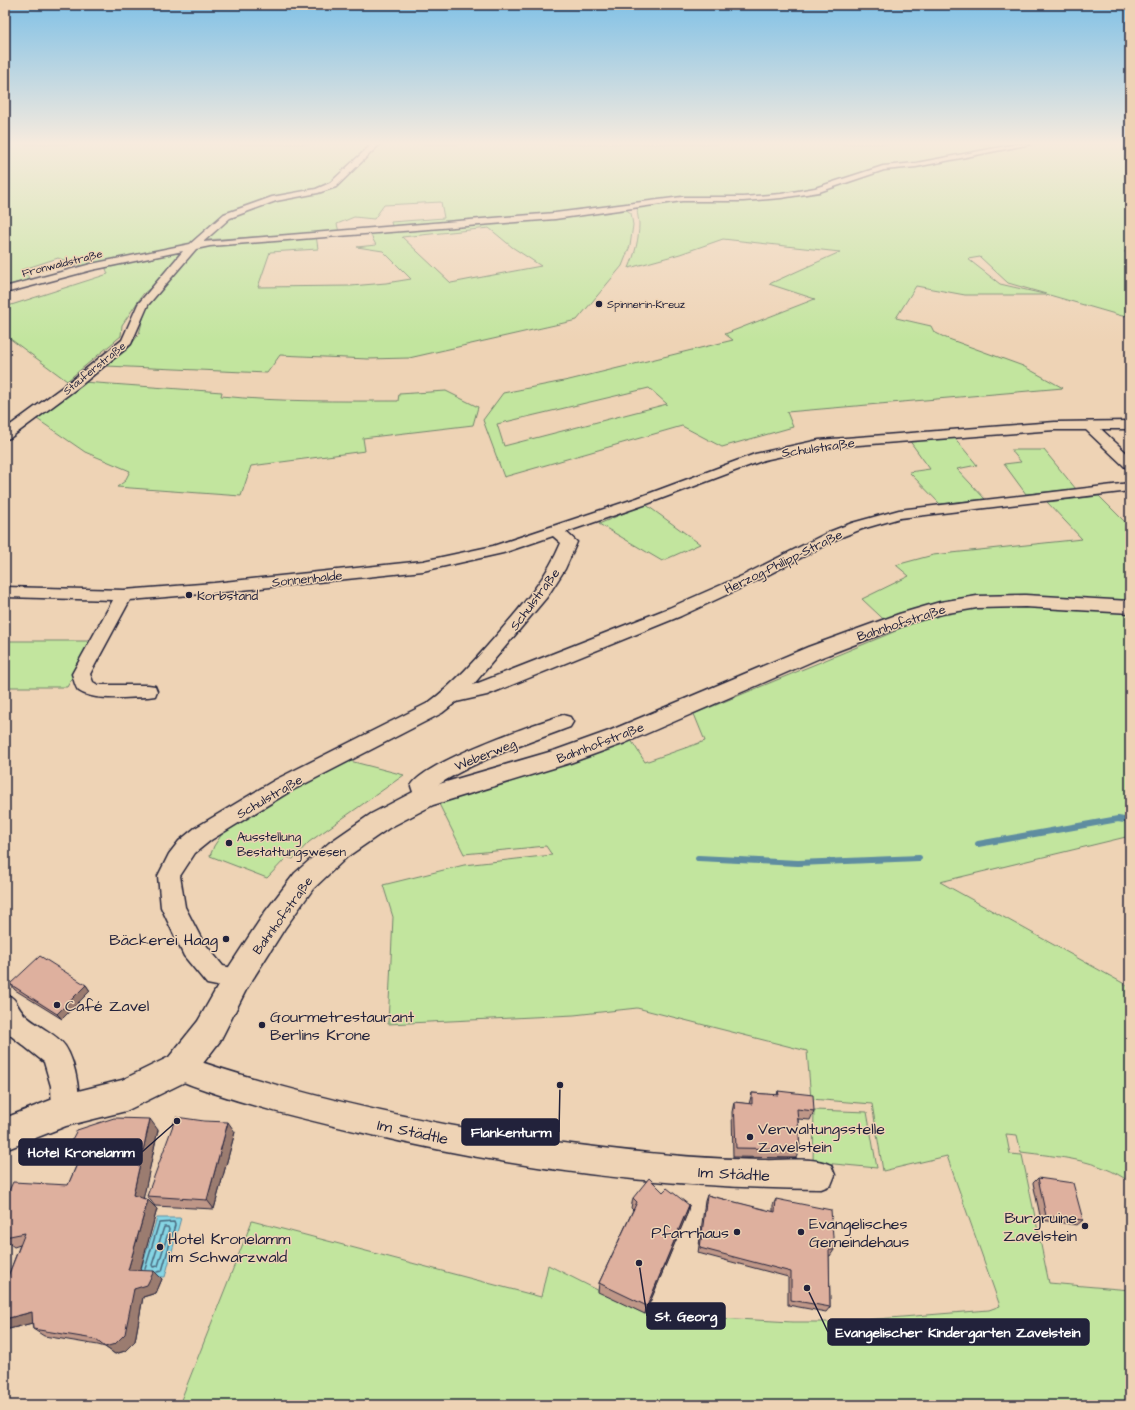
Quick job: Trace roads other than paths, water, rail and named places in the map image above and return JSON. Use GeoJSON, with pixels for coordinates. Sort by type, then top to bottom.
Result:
{"type":"FeatureCollection","features":[{"type":"Feature","properties":{"kind":"street","name":"Stauferstraße"},"geometry":{"type":"LineString","coordinates":[[5,435],[76,383],[127,342],[143,304],[193,246],[215,225],[234,213],[243,210]]}},
{"type":"Feature","properties":{"kind":"street","name":"Fronwaldstraße"},"geometry":{"type":"LineString","coordinates":[[5,290],[91,267],[193,246],[232,240],[555,216],[601,210]]}},
{"type":"Feature","properties":{"kind":"street","name":"Schulstraße"},"geometry":{"type":"LineString","coordinates":[[237,979],[216,976],[193,948],[173,907],[169,876],[177,860],[187,847],[203,834],[282,786],[435,708],[452,696],[480,666],[553,578],[569,542],[556,531],[760,457],[790,449],[819,444],[1055,426],[1130,425]]}},
{"type":"Feature","properties":{"kind":"street"},"geometry":{"type":"LineString","coordinates":[[1090,426],[1130,464]]}},
{"type":"Feature","properties":{"kind":"street","name":"Herzog-Philipp-Straße"},"geometry":{"type":"LineString","coordinates":[[452,696],[480,690],[675,612],[750,578],[834,535],[857,526],[899,514],[1130,488]]}},
{"type":"Feature","properties":{"kind":"street","name":"Sonnenhalde"},"geometry":{"type":"LineString","coordinates":[[5,592],[124,596],[423,566],[497,550],[556,531]]}},
{"type":"Feature","properties":{"kind":"street"},"geometry":{"type":"LineString","coordinates":[[124,596],[81,674],[85,686],[96,691],[148,691]]}},
{"type":"Feature","properties":{"kind":"street","name":"Bahnhofstraße"},"geometry":{"type":"LineString","coordinates":[[180,1068],[209,1031],[237,979],[275,920],[304,881],[338,850],[380,821],[424,798],[562,757],[590,747],[815,652],[906,618],[940,608],[977,602],[1026,601],[1130,606]]}},
{"type":"Feature","properties":{"kind":"street","name":"Weberweg"},"geometry":{"type":"LineString","coordinates":[[424,798],[421,786],[436,775],[563,722]]}},
{"type":"Feature","properties":{"kind":"street"},"geometry":{"type":"LineString","coordinates":[[5,1006],[14,1022],[55,1054],[65,1086],[66,1110]]}},
{"type":"Feature","properties":{"kind":"street"},"geometry":{"type":"LineString","coordinates":[[5,1134],[66,1110],[126,1095],[180,1068]]}},
{"type":"Feature","properties":{"kind":"street","name":"Im Städtle"},"geometry":{"type":"LineString","coordinates":[[180,1068],[229,1085],[303,1105],[406,1130],[525,1153],[677,1170],[760,1176],[821,1175]]}},
{"type":"Feature","properties":{"kind":"water","name":"Hotel Kronelamm im Schwarzwald"},"geometry":{"type":"Polygon","coordinates":[[[157,1218],[181,1218],[165,1277],[139,1276],[157,1218]]]}},
{"type":"Feature","properties":{"kind":"waterway"},"geometry":{"type":"LineString","coordinates":[[978,844],[1118,819],[1130,821]]}},
{"type":"Feature","properties":{"kind":"waterway"},"geometry":{"type":"LineString","coordinates":[[698,858],[798,863],[919,858]]}},
{"type":"Feature","properties":{"kind":"place","name":"Spinnerin-Kreuz"},"geometry":{"type":"Point","coordinates":[599,304]}},
{"type":"Feature","properties":{"kind":"place","name":"Korbstand"},"geometry":{"type":"Point","coordinates":[189,595]}},
{"type":"Feature","properties":{"kind":"place","name":"Ausstellung Bestattungswesen"},"geometry":{"type":"Point","coordinates":[229,843]}},
{"type":"Feature","properties":{"kind":"place","name":"Bäckerei Haag"},"geometry":{"type":"Point","coordinates":[226,939]}},
{"type":"Feature","properties":{"kind":"place","name":"Café Zavel"},"geometry":{"type":"Point","coordinates":[57,1005]}},
{"type":"Feature","properties":{"kind":"place","name":"Gourmetrestaurant Berlins Krone"},"geometry":{"type":"Point","coordinates":[262,1025]}},
{"type":"Feature","properties":{"kind":"place","name":"Flankenturm"},"geometry":{"type":"Point","coordinates":[560,1085]}},
{"type":"Feature","properties":{"kind":"place","name":"Hotel Kronelamm"},"geometry":{"type":"Point","coordinates":[177,1121]}},
{"type":"Feature","properties":{"kind":"place","name":"Verwaltungsstelle Zavelstein"},"geometry":{"type":"Point","coordinates":[750,1137]}},
{"type":"Feature","properties":{"kind":"place","name":"Burgruine Zavelstein"},"geometry":{"type":"Point","coordinates":[1085,1226]}},
{"type":"Feature","properties":{"kind":"place","name":"Pfarrhaus"},"geometry":{"type":"Point","coordinates":[737,1232]}},
{"type":"Feature","properties":{"kind":"place","name":"Evangelisches Gemeindehaus"},"geometry":{"type":"Point","coordinates":[801,1232]}},
{"type":"Feature","properties":{"kind":"place","name":"Hotel Kronelamm im Schwarzwald"},"geometry":{"type":"Point","coordinates":[160,1247]}},
{"type":"Feature","properties":{"kind":"place","name":"St. Georg"},"geometry":{"type":"Point","coordinates":[639,1263]}},
{"type":"Feature","properties":{"kind":"place","name":"Evangelischer Kindergarten Zavelstein"},"geometry":{"type":"Point","coordinates":[807,1288]}}]}
